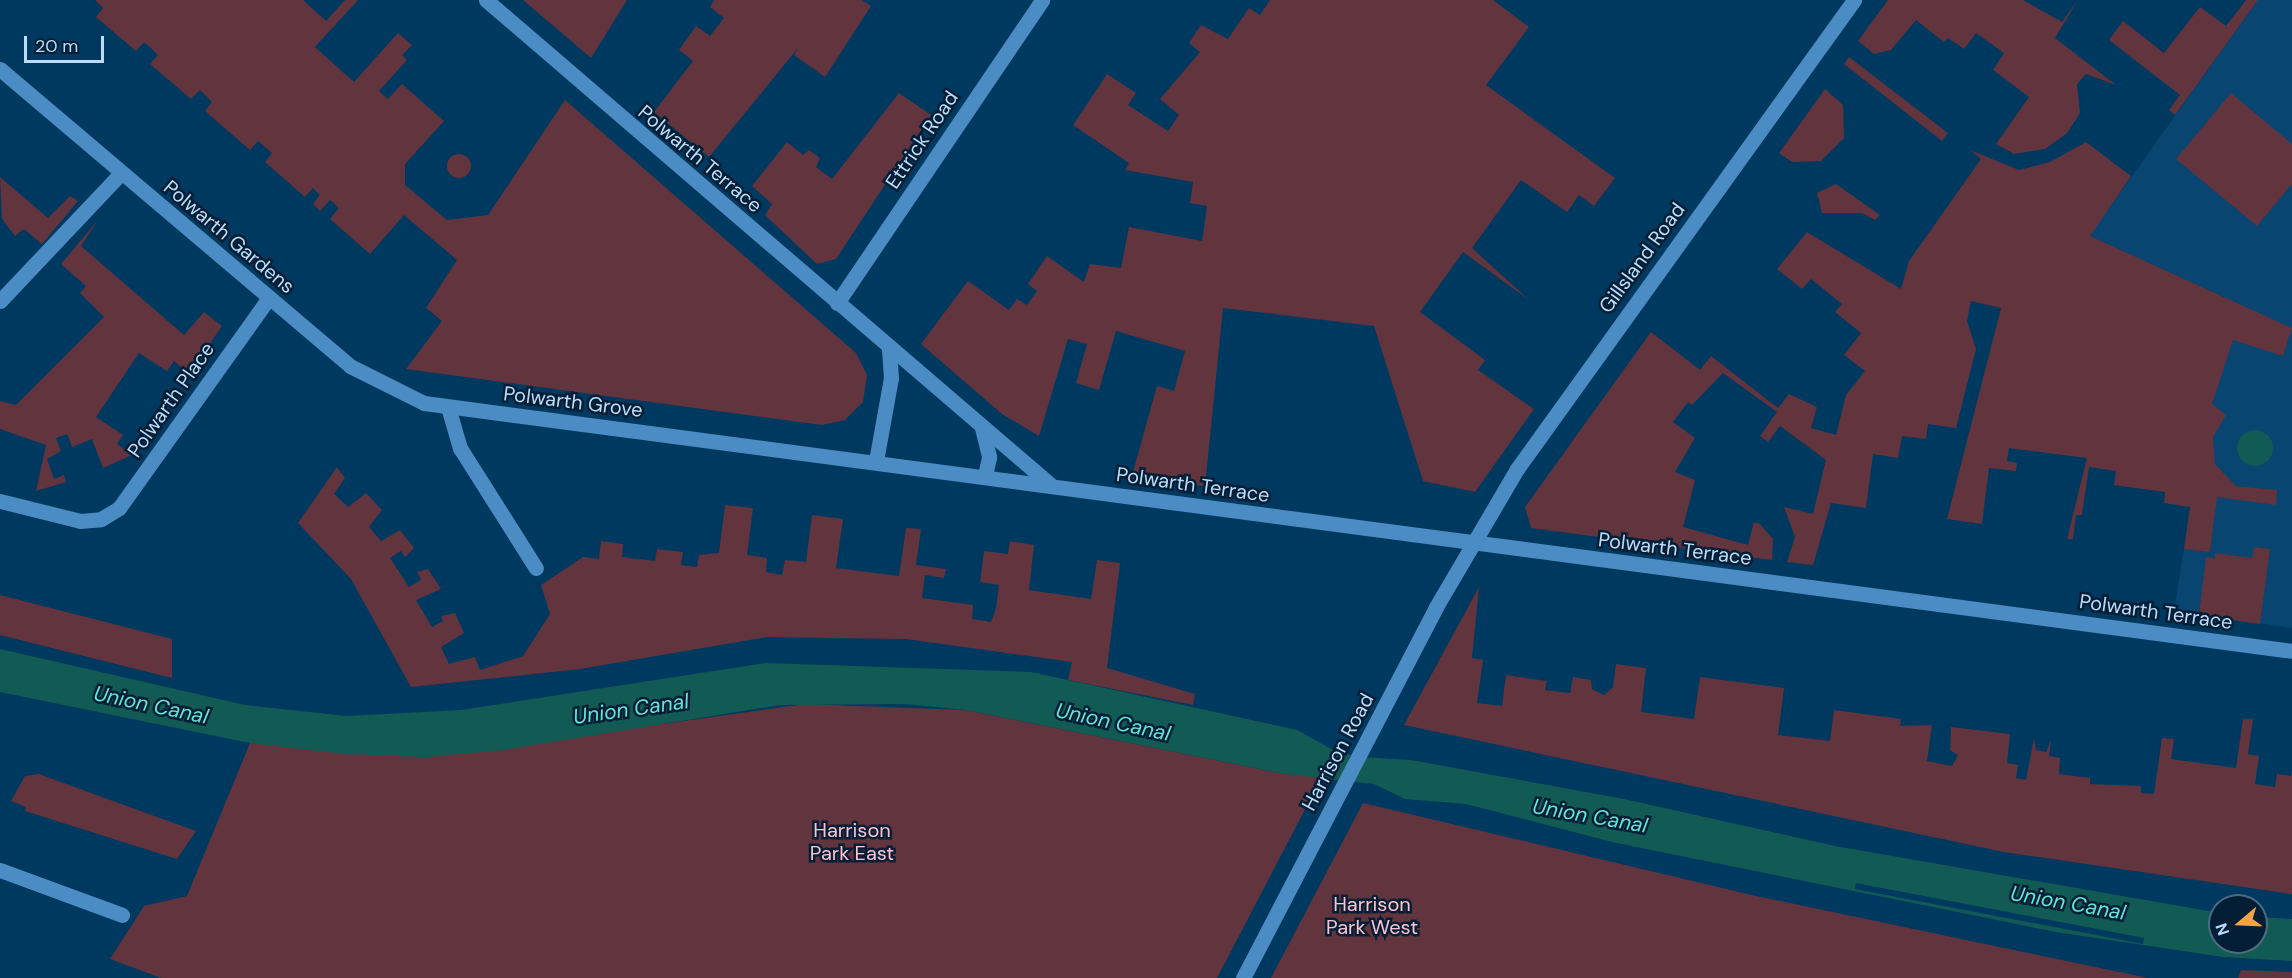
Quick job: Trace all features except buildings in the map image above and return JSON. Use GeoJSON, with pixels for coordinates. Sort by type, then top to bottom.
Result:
{"type":"FeatureCollection","features":[{"type":"Feature","properties":{"kind":"street","name":"Polwarth Terrace"},"geometry":{"type":"LineString","coordinates":[[486,0],[1052,486]]}},
{"type":"Feature","properties":{"kind":"street","name":"Ettrick Road"},"geometry":{"type":"LineString","coordinates":[[837,303],[1042,0]]}},
{"type":"Feature","properties":{"kind":"street","name":"Gillsland Road"},"geometry":{"type":"LineString","coordinates":[[1471,545],[1517,469],[1854,0]]}},
{"type":"Feature","properties":{"kind":"street","name":"Polwarth Gardens"},"geometry":{"type":"LineString","coordinates":[[0,69],[269,298],[382,386],[448,407]]}},
{"type":"Feature","properties":{"kind":"street"},"geometry":{"type":"LineString","coordinates":[[0,301],[121,173]]}},
{"type":"Feature","properties":{"kind":"street","name":"Polwarth Place"},"geometry":{"type":"LineString","coordinates":[[0,501],[70,520],[101,519],[128,498],[269,298]]}},
{"type":"Feature","properties":{"kind":"street"},"geometry":{"type":"LineString","coordinates":[[876,461],[891,378],[889,348]]}},
{"type":"Feature","properties":{"kind":"street"},"geometry":{"type":"LineString","coordinates":[[448,407],[460,448],[536,568]]}},
{"type":"Feature","properties":{"kind":"street","name":"Polwarth Grove"},"geometry":{"type":"LineString","coordinates":[[448,407],[876,461]]}},
{"type":"Feature","properties":{"kind":"street"},"geometry":{"type":"LineString","coordinates":[[982,428],[989,457],[985,476]]}},
{"type":"Feature","properties":{"kind":"street","name":"Polwarth Terrace"},"geometry":{"type":"LineString","coordinates":[[876,461],[1471,545],[2292,651]]}},
{"type":"Feature","properties":{"kind":"street","name":"Harrison Road"},"geometry":{"type":"LineString","coordinates":[[1244,978],[1471,545]]}},
{"type":"Feature","properties":{"kind":"street"},"geometry":{"type":"LineString","coordinates":[[0,870],[122,915]]}},
{"type":"Feature","properties":{"kind":"shaded area"},"geometry":{"type":"Polygon","coordinates":[[[2258,0],[2292,0],[2292,628],[2174,611],[2224,297],[2089,236],[2258,0]]]}},
{"type":"Feature","properties":{"kind":"green space"},"geometry":{"type":"Polygon","coordinates":[[[95,0],[303,0],[326,21],[345,0],[358,0],[315,47],[354,82],[398,33],[412,45],[402,55],[407,60],[379,91],[388,99],[402,84],[444,121],[405,164],[405,185],[447,220],[488,215],[565,100],[856,353],[867,375],[863,402],[845,420],[822,425],[406,369],[442,321],[426,308],[457,260],[404,215],[370,254],[330,219],[339,208],[330,200],[320,211],[313,204],[320,195],[313,188],[305,197],[265,162],[272,153],[258,141],[250,150],[205,111],[212,102],[200,90],[191,99],[150,64],[158,55],[144,42],[136,51],[96,17],[103,8],[95,0]]]}},
{"type":"Feature","properties":{"kind":"green space"},"geometry":{"type":"Polygon","coordinates":[[[523,0],[627,0],[591,58],[523,0]]]}},
{"type":"Feature","properties":{"kind":"green space"},"geometry":{"type":"Polygon","coordinates":[[[714,0],[862,0],[871,6],[825,77],[794,55],[798,48],[709,157],[654,112],[693,61],[679,50],[696,26],[710,36],[724,18],[710,7],[714,0]]]}},
{"type":"Feature","properties":{"kind":"green space"},"geometry":{"type":"Polygon","coordinates":[[[1270,0],[1493,0],[1529,27],[1486,85],[1615,178],[1594,206],[1579,195],[1567,212],[1521,180],[1472,248],[1529,300],[1463,252],[1420,312],[1485,360],[1478,370],[1534,409],[1475,492],[1423,481],[1374,326],[1223,308],[1205,486],[1131,479],[1157,386],[1174,391],[1185,351],[1116,331],[1099,390],[1076,383],[1087,344],[1068,339],[1039,436],[1002,414],[921,344],[968,281],[1009,310],[1017,299],[1027,305],[1037,291],[1028,284],[1047,256],[1084,282],[1090,264],[1121,268],[1129,227],[1202,241],[1207,206],[1190,203],[1193,182],[1125,170],[1129,163],[1073,125],[1107,74],[1136,93],[1128,105],[1168,131],[1179,115],[1160,99],[1200,52],[1189,43],[1201,25],[1228,39],[1249,8],[1260,15],[1270,0]]]}},
{"type":"Feature","properties":{"kind":"green space"},"geometry":{"type":"Polygon","coordinates":[[[1888,0],[2023,0],[2062,22],[2078,0],[2055,38],[2116,85],[2086,74],[2077,84],[2080,113],[2067,133],[2045,149],[2014,154],[1996,144],[2029,97],[1993,70],[2004,53],[1976,33],[1964,49],[1948,38],[1944,42],[1916,20],[1891,50],[1874,54],[1858,41],[1888,0]]]}},
{"type":"Feature","properties":{"kind":"green space"},"geometry":{"type":"Polygon","coordinates":[[[2246,0],[2258,0],[2175,115],[2169,110],[2180,95],[2109,40],[2123,21],[2164,53],[2200,7],[2226,26],[2246,0]]]}},
{"type":"Feature","properties":{"kind":"green space"},"geometry":{"type":"Polygon","coordinates":[[[1849,57],[1948,133],[1942,141],[1844,64],[1849,57]]]}},
{"type":"Feature","properties":{"kind":"green space"},"geometry":{"type":"Polygon","coordinates":[[[1825,89],[1843,105],[1844,138],[1821,161],[1792,162],[1779,153],[1825,89]]]}},
{"type":"Feature","properties":{"kind":"green space"},"geometry":{"type":"Polygon","coordinates":[[[899,93],[931,115],[836,259],[817,264],[765,215],[772,204],[752,186],[787,142],[803,155],[809,150],[820,158],[816,167],[832,179],[899,93]]]}},
{"type":"Feature","properties":{"kind":"green space"},"geometry":{"type":"Polygon","coordinates":[[[2231,93],[2292,144],[2292,184],[2257,226],[2176,159],[2231,93]]]}},
{"type":"Feature","properties":{"kind":"green space"},"geometry":{"type":"Polygon","coordinates":[[[2086,142],[2131,176],[2090,236],[2292,328],[2283,356],[2233,340],[2212,404],[2226,415],[2213,437],[2215,464],[2236,486],[2277,490],[2276,505],[2217,497],[2210,552],[2184,549],[2190,507],[2164,503],[2165,492],[2114,485],[2116,471],[2089,467],[2082,515],[2076,515],[2073,539],[2067,539],[2087,458],[2009,448],[2007,461],[2017,463],[2016,471],[1989,468],[1982,524],[1947,519],[2001,308],[1971,301],[1967,321],[1976,349],[1956,428],[1928,424],[1926,439],[1902,436],[1898,458],[1873,454],[1866,508],[1831,503],[1813,565],[1787,562],[1795,537],[1784,507],[1813,514],[1826,460],[1780,426],[1768,442],[1760,436],[1777,412],[1723,373],[1692,405],[1688,402],[1673,422],[1695,438],[1675,472],[1695,480],[1683,527],[1748,545],[1754,522],[1760,524],[1773,539],[1772,560],[1531,528],[1525,507],[1651,332],[1700,370],[1711,356],[1778,408],[1789,394],[1817,407],[1811,428],[1836,435],[1846,395],[1865,371],[1844,355],[1861,333],[1835,312],[1842,304],[1811,279],[1802,289],[1777,269],[1807,232],[1901,289],[1909,261],[1981,159],[1970,150],[2019,170],[2050,162],[2086,142]]]}},
{"type":"Feature","properties":{"kind":"green space"},"geometry":{"type":"Polygon","coordinates":[[[459,154],[464,155],[470,161],[470,171],[464,177],[459,178],[454,177],[448,171],[447,166],[448,161],[454,155],[459,154]]]}},
{"type":"Feature","properties":{"kind":"green space"},"geometry":{"type":"Polygon","coordinates":[[[0,177],[48,218],[70,196],[78,201],[42,244],[24,229],[15,236],[2,219],[0,177]]]}},
{"type":"Feature","properties":{"kind":"green space"},"geometry":{"type":"Polygon","coordinates":[[[1836,184],[1880,215],[1875,220],[1862,213],[1822,213],[1817,193],[1836,184]]]}},
{"type":"Feature","properties":{"kind":"green space"},"geometry":{"type":"Polygon","coordinates":[[[98,220],[81,246],[184,335],[204,312],[222,326],[189,374],[174,361],[167,371],[139,353],[96,417],[123,435],[117,444],[132,455],[103,468],[92,439],[72,447],[67,434],[56,438],[61,451],[47,459],[54,479],[64,475],[66,482],[36,491],[46,445],[0,429],[0,401],[16,405],[104,317],[80,293],[86,286],[61,264],[98,220]]]}},
{"type":"Feature","properties":{"kind":"green space"},"geometry":{"type":"Polygon","coordinates":[[[337,467],[345,478],[334,494],[348,507],[366,493],[382,510],[369,527],[381,541],[400,530],[414,548],[405,557],[401,551],[390,558],[409,587],[421,580],[417,572],[428,569],[441,589],[416,600],[432,627],[443,621],[441,616],[455,613],[464,633],[441,647],[449,664],[475,657],[480,670],[523,656],[550,614],[541,585],[583,557],[599,559],[601,541],[623,544],[622,557],[655,561],[657,549],[683,552],[681,565],[697,567],[699,555],[719,553],[725,505],[753,508],[747,555],[767,558],[766,572],[782,575],[785,560],[806,562],[812,515],[843,519],[836,568],[899,576],[906,528],[921,529],[916,565],[946,569],[944,578],[925,575],[922,598],[973,605],[972,619],[991,622],[996,608],[999,585],[980,582],[984,551],[1008,554],[1010,541],[1034,545],[1029,590],[1091,599],[1097,560],[1120,563],[1107,668],[1195,694],[1193,705],[1068,680],[1072,662],[906,639],[767,637],[580,669],[411,687],[351,579],[298,523],[337,467]]]}},
{"type":"Feature","properties":{"kind":"green space"},"geometry":{"type":"Polygon","coordinates":[[[2254,547],[2270,549],[2260,624],[2199,615],[2206,557],[2215,558],[2215,553],[2252,558],[2254,547]]]}},
{"type":"Feature","properties":{"kind":"green space"},"geometry":{"type":"Polygon","coordinates":[[[1479,587],[1472,658],[1483,660],[1477,703],[1502,706],[1506,675],[1547,681],[1545,690],[1570,693],[1573,677],[1591,680],[1592,689],[1604,695],[1613,687],[1616,664],[1646,668],[1641,712],[1694,719],[1700,677],[1784,688],[1778,735],[1830,741],[1834,710],[1901,719],[1900,726],[1932,725],[1927,761],[1952,766],[1958,755],[1950,750],[1951,727],[2010,734],[2007,763],[2018,765],[2016,778],[2026,780],[2034,738],[2036,750],[2046,752],[2051,740],[2049,756],[2060,758],[2059,774],[2090,778],[2090,784],[2141,786],[2141,793],[2154,794],[2162,738],[2174,739],[2171,759],[2236,768],[2243,719],[2253,719],[2248,754],[2259,756],[2255,784],[2275,787],[2277,774],[2291,776],[2292,770],[2292,894],[2004,852],[1404,725],[1479,587]]]}},
{"type":"Feature","properties":{"kind":"green space"},"geometry":{"type":"Polygon","coordinates":[[[0,595],[172,639],[172,678],[0,635],[0,595]]]}},
{"type":"Feature","properties":{"kind":"green space","name":"Harrison Park East"},"geometry":{"type":"Polygon","coordinates":[[[805,704],[966,710],[1285,774],[1323,775],[1217,978],[161,978],[110,959],[144,906],[187,896],[250,743],[425,757],[805,704]]]}},
{"type":"Feature","properties":{"kind":"green space"},"geometry":{"type":"Polygon","coordinates":[[[39,774],[196,831],[177,859],[25,811],[26,807],[11,801],[25,776],[39,774]]]}},
{"type":"Feature","properties":{"kind":"green space","name":"Harrison Park West"},"geometry":{"type":"Polygon","coordinates":[[[1363,803],[1756,896],[2148,978],[1271,978],[1363,803]]]}},
{"type":"Feature","properties":{"kind":"green space"},"geometry":{"type":"Polygon","coordinates":[[[2241,970],[2292,972],[2292,978],[2238,978],[2241,970]]]}},
{"type":"Feature","properties":{"kind":"water"},"geometry":{"type":"Polygon","coordinates":[[[2255,430],[2268,435],[2273,448],[2268,461],[2255,466],[2242,461],[2237,448],[2242,435],[2255,430]]]}},
{"type":"Feature","properties":{"kind":"water","name":"Union Canal"},"geometry":{"type":"Polygon","coordinates":[[[0,649],[245,705],[346,716],[461,710],[766,663],[1031,672],[1297,730],[1335,751],[1359,757],[1411,760],[1624,799],[1835,846],[2208,911],[2208,954],[2268,954],[2268,918],[2292,919],[2292,961],[2223,957],[2056,932],[1612,842],[1466,804],[1405,799],[1374,784],[1285,774],[966,710],[905,704],[780,705],[504,750],[425,757],[344,754],[250,743],[0,692],[0,649]]]}},
{"type":"Feature","properties":{"kind":"pier"},"geometry":{"type":"Polygon","coordinates":[[[1856,883],[2144,938],[2143,944],[1855,889],[1856,883]]]}}]}
